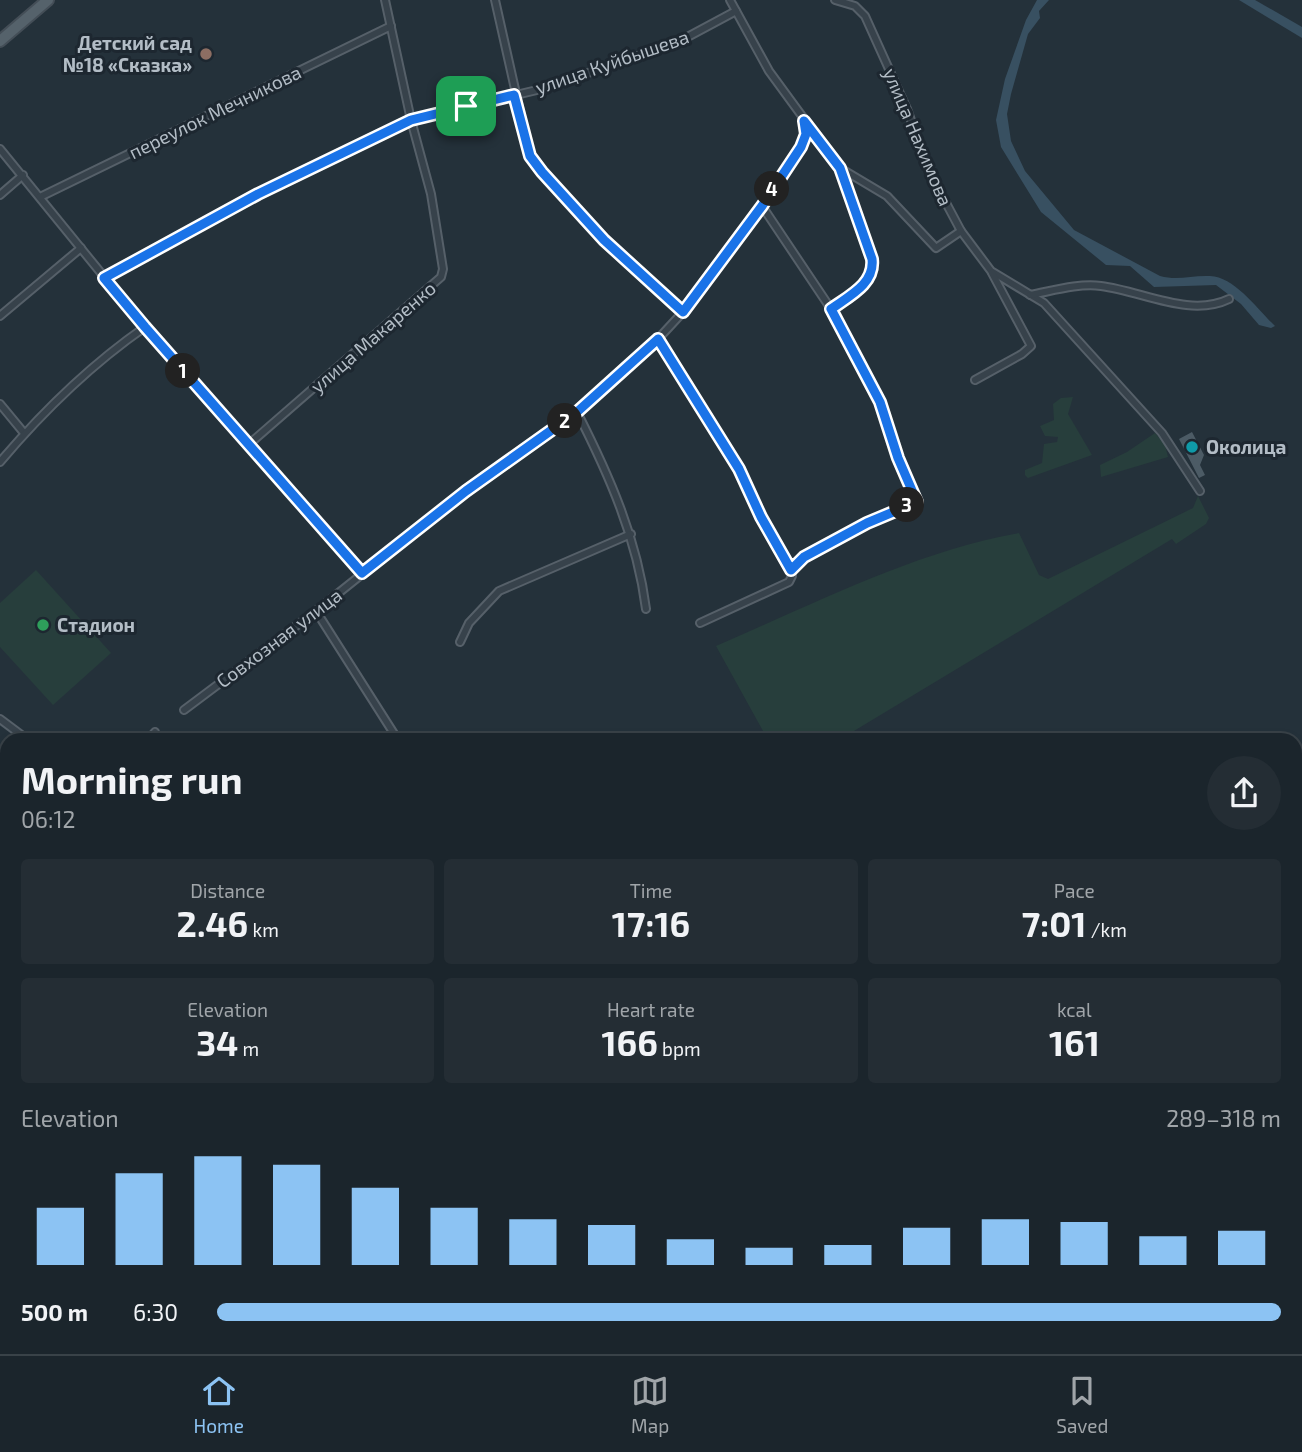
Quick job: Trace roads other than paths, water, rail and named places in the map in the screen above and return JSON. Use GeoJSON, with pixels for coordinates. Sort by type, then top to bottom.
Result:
{"type":"FeatureCollection","features":[{"type":"Feature","properties":{"kind":"main road"},"geometry":{"type":"LineString","coordinates":[[0,41],[48,0]]}},
{"type":"Feature","properties":{"kind":"street","name":"улица Макаренко"},"geometry":{"type":"LineString","coordinates":[[247,445],[441,277],[443,269],[431,194],[411,120],[386,0]]}},
{"type":"Feature","properties":{"kind":"street"},"geometry":{"type":"LineString","coordinates":[[495,0],[514,95],[530,156],[604,240],[683,312]]}},
{"type":"Feature","properties":{"kind":"street"},"geometry":{"type":"LineString","coordinates":[[730,0],[769,71],[840,168],[873,267],[863,285],[831,309]]}},
{"type":"Feature","properties":{"kind":"street"},"geometry":{"type":"LineString","coordinates":[[835,0],[855,6],[863,0]]}},
{"type":"Feature","properties":{"kind":"street","name":"улица Нахимова"},"geometry":{"type":"LineString","coordinates":[[855,6],[865,16],[907,109],[929,171],[961,230],[991,271],[1028,296],[1044,303],[1162,433],[1200,491]]}},
{"type":"Feature","properties":{"kind":"street","name":"улица Куйбышева"},"geometry":{"type":"LineString","coordinates":[[104,278],[258,194],[411,120],[514,95],[680,41],[736,11]]}},
{"type":"Feature","properties":{"kind":"street","name":"переулок Мечникова"},"geometry":{"type":"LineString","coordinates":[[40,197],[391,26]]}},
{"type":"Feature","properties":{"kind":"street","name":"Совхозная улица"},"geometry":{"type":"LineString","coordinates":[[184,710],[316,611],[466,491],[577,412],[658,339],[683,312],[762,206],[801,147],[806,134],[804,121]]}},
{"type":"Feature","properties":{"kind":"street"},"geometry":{"type":"LineString","coordinates":[[0,149],[145,327],[362,573]]}},
{"type":"Feature","properties":{"kind":"street"},"geometry":{"type":"LineString","coordinates":[[840,168],[887,196],[936,248],[961,230]]}},
{"type":"Feature","properties":{"kind":"street"},"geometry":{"type":"LineString","coordinates":[[0,195],[23,175]]}},
{"type":"Feature","properties":{"kind":"street"},"geometry":{"type":"LineString","coordinates":[[762,206],[831,309],[880,402],[898,458],[917,502],[867,523],[804,557],[791,570]]}},
{"type":"Feature","properties":{"kind":"street"},"geometry":{"type":"LineString","coordinates":[[0,316],[81,248]]}},
{"type":"Feature","properties":{"kind":"street"},"geometry":{"type":"LineString","coordinates":[[975,380],[1022,354],[1031,345],[991,271]]}},
{"type":"Feature","properties":{"kind":"street"},"geometry":{"type":"LineString","coordinates":[[1028,296],[1100,286],[1156,300],[1215,306],[1230,299]]}},
{"type":"Feature","properties":{"kind":"street"},"geometry":{"type":"LineString","coordinates":[[0,461],[86,370],[145,327]]}},
{"type":"Feature","properties":{"kind":"street"},"geometry":{"type":"LineString","coordinates":[[658,339],[739,469],[792,576],[789,582],[700,624]]}},
{"type":"Feature","properties":{"kind":"street"},"geometry":{"type":"LineString","coordinates":[[0,404],[24,433]]}},
{"type":"Feature","properties":{"kind":"street"},"geometry":{"type":"LineString","coordinates":[[577,412],[606,468],[631,534],[646,609]]}},
{"type":"Feature","properties":{"kind":"street"},"geometry":{"type":"LineString","coordinates":[[460,642],[469,623],[499,591],[631,534]]}},
{"type":"Feature","properties":{"kind":"street"},"geometry":{"type":"LineString","coordinates":[[316,611],[394,733]]}},
{"type":"Feature","properties":{"kind":"street"},"geometry":{"type":"LineString","coordinates":[[0,719],[19,733]]}},
{"type":"Feature","properties":{"kind":"water"},"geometry":{"type":"Polygon","coordinates":[[[1037,0],[1049,0],[1039,11],[1040,18],[1028,34],[1007,114],[1011,141],[1025,171],[1074,230],[1160,276],[1210,276],[1228,282],[1245,295],[1275,326],[1271,328],[1259,325],[1241,304],[1216,285],[1154,287],[1130,266],[1106,265],[1041,212],[1001,147],[996,120],[1005,79],[1026,20],[1037,0]]]}},
{"type":"Feature","properties":{"kind":"water"},"geometry":{"type":"Polygon","coordinates":[[[1239,0],[1255,0],[1302,27],[1302,38],[1239,0]]]}},
{"type":"Feature","properties":{"kind":"place","name":"Детский сад №18 «Сказка»"},"geometry":{"type":"Point","coordinates":[206,54]}},
{"type":"Feature","properties":{"kind":"place","name":"Околица"},"geometry":{"type":"Point","coordinates":[1192,447]}},
{"type":"Feature","properties":{"kind":"place","name":"Стадион"},"geometry":{"type":"Point","coordinates":[43,625]}}]}
